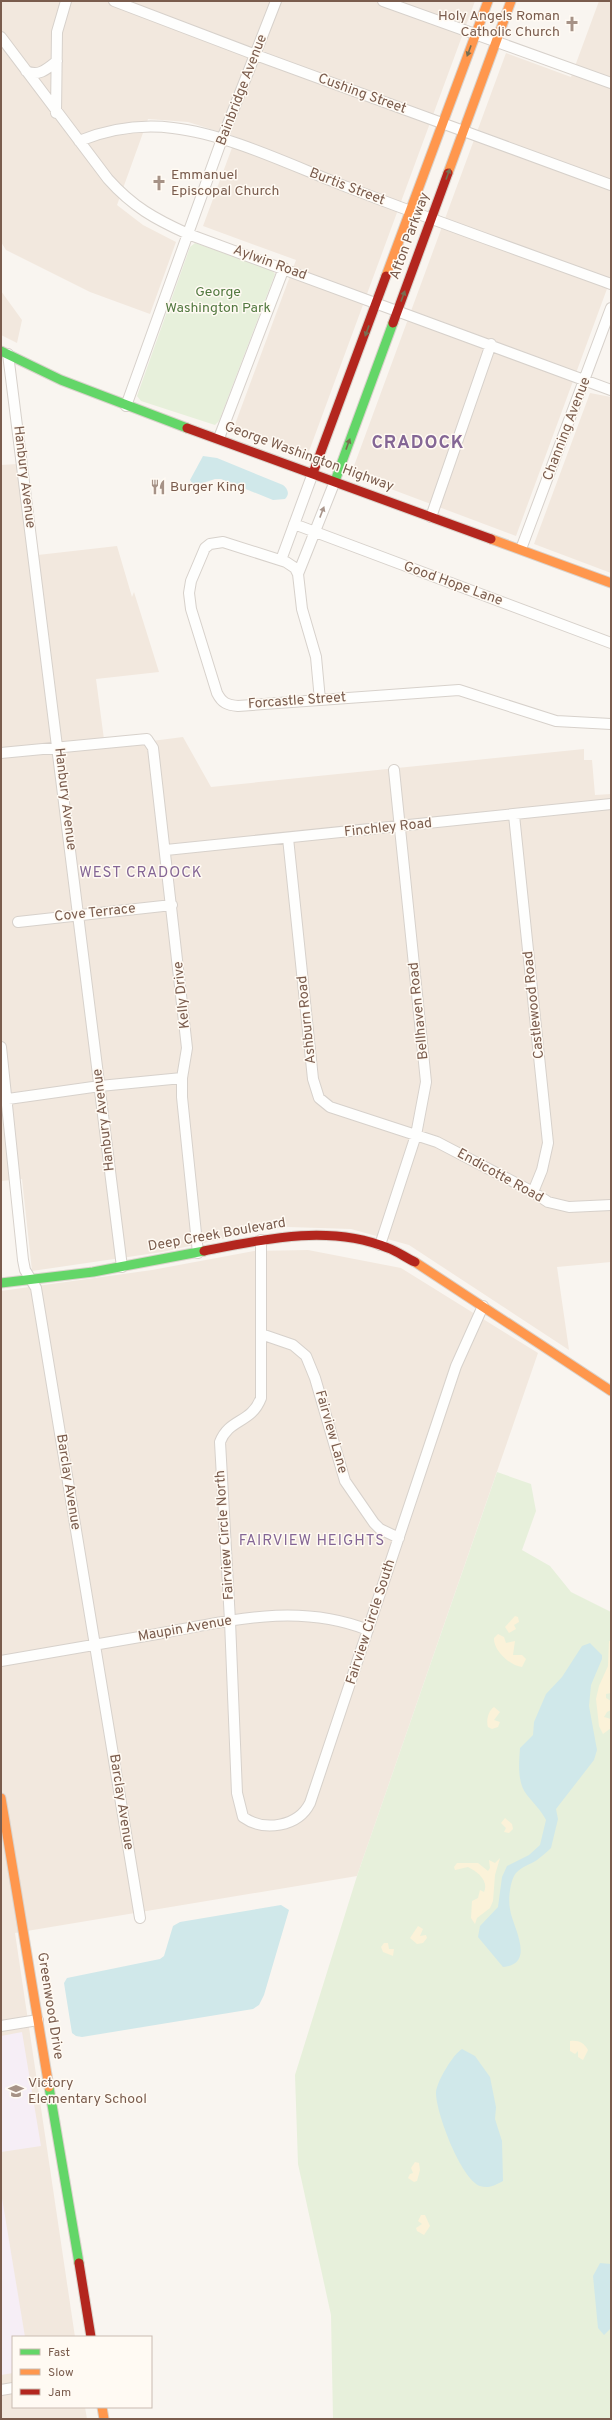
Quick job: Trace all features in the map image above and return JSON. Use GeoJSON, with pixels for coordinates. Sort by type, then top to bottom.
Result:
{"type":"FeatureCollection","features":[{"type":"Feature","properties":{"kind":"street"},"geometry":{"type":"LineString","coordinates":[[56,112],[57,32],[66,1]]}},
{"type":"Feature","properties":{"kind":"street","name":"Cushing Street"},"geometry":{"type":"LineString","coordinates":[[114,1],[256,55],[611,185]]}},
{"type":"Feature","properties":{"kind":"street","name":"Bainbridge Avenue"},"geometry":{"type":"LineString","coordinates":[[126,406],[222,139],[276,1]]}},
{"type":"Feature","properties":{"kind":"street"},"geometry":{"type":"LineString","coordinates":[[384,1],[611,84]]}},
{"type":"Feature","properties":{"kind":"street","name":"Afton Parkway"},"geometry":{"type":"LineString","coordinates":[[313,473],[488,1]]}},
{"type":"Feature","properties":{"kind":"street","name":"Afton Parkway"},"geometry":{"type":"LineString","coordinates":[[335,481],[511,1]]}},
{"type":"Feature","properties":{"kind":"street","name":"Aylwin Road"},"geometry":{"type":"LineString","coordinates":[[1,37],[56,112],[108,179],[125,198],[160,221],[188,234],[491,344],[611,390]]}},
{"type":"Feature","properties":{"kind":"street"},"geometry":{"type":"LineString","coordinates":[[26,71],[35,74],[42,72],[57,61]]}},
{"type":"Feature","properties":{"kind":"street","name":"Burtis Street"},"geometry":{"type":"LineString","coordinates":[[79,141],[100,133],[127,128],[152,126],[174,128],[222,139],[410,211],[611,284]]}},
{"type":"Feature","properties":{"kind":"street"},"geometry":{"type":"LineString","coordinates":[[219,438],[284,268]]}},
{"type":"Feature","properties":{"kind":"street","name":"Channing Avenue"},"geometry":{"type":"LineString","coordinates":[[521,550],[611,308]]}},
{"type":"Feature","properties":{"kind":"street"},"geometry":{"type":"LineString","coordinates":[[431,517],[491,344]]}},
{"type":"Feature","properties":{"kind":"street","name":"George Washington Highway"},"geometry":{"type":"LineString","coordinates":[[5,352],[61,380],[126,406],[219,438],[521,550],[610,580]]}},
{"type":"Feature","properties":{"kind":"street","name":"Hanbury Avenue"},"geometry":{"type":"LineString","coordinates":[[5,352],[80,914],[122,1267]]}},
{"type":"Feature","properties":{"kind":"street"},"geometry":{"type":"LineString","coordinates":[[298,574],[290,564],[281,560],[313,473]]}},
{"type":"Feature","properties":{"kind":"street"},"geometry":{"type":"LineString","coordinates":[[320,700],[316,656],[302,609],[298,574],[335,481]]}},
{"type":"Feature","properties":{"kind":"street","name":"Good Hope Lane"},"geometry":{"type":"LineString","coordinates":[[294,524],[314,533],[611,643]]}},
{"type":"Feature","properties":{"kind":"street","name":"Forcastle Street"},"geometry":{"type":"LineString","coordinates":[[281,560],[229,543],[210,544],[205,548],[191,581],[189,593],[191,609],[217,693],[220,699],[228,705],[460,690],[556,721],[611,724]]}},
{"type":"Feature","properties":{"kind":"street","name":"Kelly Drive"},"geometry":{"type":"LineString","coordinates":[[58,749],[147,739],[154,748],[188,1048],[182,1078],[182,1097],[198,1252]]}},
{"type":"Feature","properties":{"kind":"street"},"geometry":{"type":"LineString","coordinates":[[1,753],[58,749]]}},
{"type":"Feature","properties":{"kind":"street","name":"Bellhaven Road"},"geometry":{"type":"LineString","coordinates":[[380,1245],[416,1135],[426,1082],[394,770]]}},
{"type":"Feature","properties":{"kind":"street","name":"Finchley Road"},"geometry":{"type":"LineString","coordinates":[[166,850],[611,804]]}},
{"type":"Feature","properties":{"kind":"street","name":"Castlewood Road"},"geometry":{"type":"LineString","coordinates":[[514,815],[548,1143],[542,1170],[533,1192]]}},
{"type":"Feature","properties":{"kind":"street","name":"Ashburn Road"},"geometry":{"type":"LineString","coordinates":[[288,838],[313,1079],[319,1098],[330,1107],[416,1135]]}},
{"type":"Feature","properties":{"kind":"street","name":"Cove Terrace"},"geometry":{"type":"LineString","coordinates":[[18,922],[172,905]]}},
{"type":"Feature","properties":{"kind":"street","name":"Barclay Avenue"},"geometry":{"type":"LineString","coordinates":[[1,1047],[3,1100],[23,1260],[25,1270],[36,1288],[140,1918]]}},
{"type":"Feature","properties":{"kind":"street"},"geometry":{"type":"LineString","coordinates":[[3,1100],[100,1086],[182,1078]]}},
{"type":"Feature","properties":{"kind":"street","name":"Endicotte Road"},"geometry":{"type":"LineString","coordinates":[[416,1135],[451,1148],[533,1192],[548,1202],[569,1207],[611,1205]]}},
{"type":"Feature","properties":{"kind":"street","name":"Deep Creek Boulevard"},"geometry":{"type":"LineString","coordinates":[[1,1283],[122,1267],[280,1236],[307,1235],[367,1241],[380,1245],[425,1268],[611,1391]]}},
{"type":"Feature","properties":{"kind":"street","name":"Fairview Circle North"},"geometry":{"type":"LineString","coordinates":[[261,1240],[262,1387],[257,1408],[250,1416],[226,1430],[220,1442],[239,1806],[243,1817],[250,1822],[271,1826]]}},
{"type":"Feature","properties":{"kind":"street","name":"Fairview Circle South"},"geometry":{"type":"LineString","coordinates":[[271,1826],[300,1817],[310,1803],[456,1366],[483,1306]]}},
{"type":"Feature","properties":{"kind":"street","name":"Fairview Lane"},"geometry":{"type":"LineString","coordinates":[[261,1334],[293,1345],[306,1356],[315,1378],[345,1481],[374,1523],[380,1529],[398,1538]]}},
{"type":"Feature","properties":{"kind":"street","name":"Maupin Avenue"},"geometry":{"type":"LineString","coordinates":[[1,1661],[260,1615],[305,1615],[347,1622],[368,1630]]}},
{"type":"Feature","properties":{"kind":"street","name":"Greenwood Drive"},"geometry":{"type":"LineString","coordinates":[[1,1798],[91,2336]]}},
{"type":"Feature","properties":{"kind":"street"},"geometry":{"type":"LineString","coordinates":[[1,2026],[38,2020]]}},
{"type":"Feature","properties":{"kind":"street"},"geometry":{"type":"LineString","coordinates":[[1,2390],[12,2388]]}},
{"type":"Feature","properties":{"kind":"street"},"geometry":{"type":"LineString","coordinates":[[102,2408],[104,2419]]}},
{"type":"Feature","properties":{"kind":"shaded area"},"geometry":{"type":"Polygon","coordinates":[[[1,1],[475,1],[308,454],[234,427],[296,260],[203,226],[236,137],[188,122],[148,119],[117,205],[143,225],[176,242],[150,314],[90,292],[6,250],[1,242],[1,1]]]}},
{"type":"Feature","properties":{"kind":"shaded area"},"geometry":{"type":"Polygon","coordinates":[[[599,1],[611,1],[611,278],[516,536],[351,474],[506,53],[571,77],[599,1]]]}},
{"type":"Feature","properties":{"kind":"shaded area"},"geometry":{"type":"Polygon","coordinates":[[[1,291],[22,320],[17,343],[1,335],[1,291]]]}},
{"type":"Feature","properties":{"kind":"shaded area"},"geometry":{"type":"Polygon","coordinates":[[[590,393],[611,397],[611,573],[534,544],[590,393]]]}},
{"type":"Feature","properties":{"kind":"shaded area"},"geometry":{"type":"Polygon","coordinates":[[[17,464],[29,556],[117,546],[132,597],[134,592],[159,672],[96,679],[105,747],[183,737],[211,787],[584,749],[584,760],[592,760],[595,795],[611,794],[611,1262],[557,1267],[569,1350],[409,1245],[351,1229],[288,1227],[263,1230],[162,1252],[32,1271],[22,1179],[1,1181],[1,465],[17,464]]]}},
{"type":"Feature","properties":{"kind":"shaded area"},"geometry":{"type":"Polygon","coordinates":[[[308,1250],[401,1268],[538,1353],[357,1876],[15,1933],[75,2336],[12,2336],[12,2408],[85,2408],[87,2419],[1,2419],[1,1291],[152,1270],[254,1251],[308,1250]]]}},
{"type":"Feature","properties":{"kind":"shaded area","name":"Victory Elementary School"},"geometry":{"type":"Polygon","coordinates":[[[22,2032],[41,2146],[1,2152],[1,2036],[22,2032]]]}},
{"type":"Feature","properties":{"kind":"shaded area"},"geometry":{"type":"Polygon","coordinates":[[[1,2192],[25,2336],[12,2336],[12,2373],[1,2375],[1,2192]]]}},
{"type":"Feature","properties":{"kind":"green space","name":"George Washington Park"},"geometry":{"type":"Polygon","coordinates":[[[195,243],[271,269],[275,274],[219,421],[215,425],[141,401],[137,396],[190,247],[195,243]]]}},
{"type":"Feature","properties":{"kind":"green space"},"geometry":{"type":"Polygon","coordinates":[[[497,1472],[531,1484],[536,1511],[522,1550],[550,1566],[571,1592],[611,1612],[611,2419],[333,2419],[331,2315],[298,2164],[295,2075],[357,1876],[497,1472]]]}},
{"type":"Feature","properties":{"kind":"sand"},"geometry":{"type":"Polygon","coordinates":[[[515,1616],[518,1617],[519,1622],[514,1625],[516,1629],[509,1633],[505,1627],[515,1616]]]}},
{"type":"Feature","properties":{"kind":"sand"},"geometry":{"type":"Polygon","coordinates":[[[498,1634],[504,1637],[506,1643],[515,1641],[513,1655],[522,1655],[526,1659],[522,1667],[512,1664],[499,1652],[494,1643],[494,1638],[498,1634]]]}},
{"type":"Feature","properties":{"kind":"sand"},"geometry":{"type":"Polygon","coordinates":[[[609,1641],[611,1641],[611,1693],[606,1694],[606,1698],[611,1701],[611,1710],[607,1712],[604,1717],[611,1719],[611,1728],[603,1734],[599,1726],[596,1699],[599,1686],[608,1666],[609,1641]]]}},
{"type":"Feature","properties":{"kind":"sand"},"geometry":{"type":"Polygon","coordinates":[[[494,1707],[500,1712],[494,1720],[500,1722],[498,1727],[492,1729],[487,1725],[487,1719],[490,1711],[494,1707]]]}},
{"type":"Feature","properties":{"kind":"sand"},"geometry":{"type":"Polygon","coordinates":[[[505,1818],[512,1824],[513,1829],[509,1833],[504,1832],[506,1828],[501,1823],[505,1818]]]}},
{"type":"Feature","properties":{"kind":"sand"},"geometry":{"type":"Polygon","coordinates":[[[500,1858],[495,1875],[493,1901],[490,1908],[477,1918],[475,1924],[471,1918],[472,1901],[478,1898],[480,1890],[484,1892],[484,1881],[479,1874],[468,1867],[455,1870],[454,1867],[457,1863],[478,1863],[488,1871],[490,1868],[489,1860],[495,1863],[500,1858]]]}},
{"type":"Feature","properties":{"kind":"sand"},"geometry":{"type":"Polygon","coordinates":[[[418,1926],[423,1929],[420,1936],[426,1935],[427,1938],[423,1943],[417,1944],[410,1938],[418,1926]]]}},
{"type":"Feature","properties":{"kind":"sand"},"geometry":{"type":"Polygon","coordinates":[[[384,1943],[388,1943],[389,1949],[394,1949],[393,1956],[383,1952],[381,1947],[384,1943]]]}},
{"type":"Feature","properties":{"kind":"sand"},"geometry":{"type":"Polygon","coordinates":[[[570,2041],[583,2044],[588,2050],[583,2060],[578,2057],[578,2051],[575,2054],[570,2051],[570,2041]]]}},
{"type":"Feature","properties":{"kind":"sand"},"geometry":{"type":"Polygon","coordinates":[[[415,2162],[419,2163],[420,2170],[417,2181],[414,2182],[408,2178],[410,2174],[413,2173],[411,2168],[415,2162]]]}},
{"type":"Feature","properties":{"kind":"sand"},"geometry":{"type":"Polygon","coordinates":[[[421,2215],[425,2215],[430,2226],[424,2235],[417,2231],[416,2228],[422,2224],[418,2221],[421,2215]]]}},
{"type":"Feature","properties":{"kind":"water"},"geometry":{"type":"Polygon","coordinates":[[[203,456],[217,458],[283,485],[287,490],[288,495],[285,499],[273,500],[221,479],[215,479],[194,486],[190,480],[203,456]]]}},
{"type":"Feature","properties":{"kind":"water"},"geometry":{"type":"Polygon","coordinates":[[[590,1643],[602,1655],[602,1659],[591,1685],[589,1706],[597,1750],[594,1760],[556,1809],[558,1819],[551,1848],[537,1860],[516,1873],[512,1880],[509,1905],[518,1934],[521,1952],[519,1959],[513,1964],[503,1967],[478,1937],[480,1926],[498,1907],[502,1877],[507,1866],[529,1855],[540,1845],[546,1820],[540,1810],[527,1795],[522,1785],[519,1773],[520,1748],[533,1735],[534,1722],[546,1694],[562,1677],[582,1646],[590,1643]]]}},
{"type":"Feature","properties":{"kind":"water"},"geometry":{"type":"Polygon","coordinates":[[[281,1905],[289,1910],[264,1995],[259,2005],[253,2009],[82,2037],[76,2036],[72,2033],[64,1983],[67,1978],[160,1959],[164,1956],[173,1926],[180,1922],[281,1905]]]}},
{"type":"Feature","properties":{"kind":"water"},"geometry":{"type":"Polygon","coordinates":[[[462,2049],[475,2056],[490,2077],[496,2107],[495,2119],[502,2141],[503,2181],[489,2187],[480,2186],[473,2181],[465,2171],[451,2144],[440,2115],[437,2102],[436,2093],[442,2076],[450,2062],[462,2049]]]}},
{"type":"Feature","properties":{"kind":"water"},"geometry":{"type":"Polygon","coordinates":[[[600,2263],[611,2264],[611,2328],[604,2335],[598,2328],[593,2276],[600,2263]]]}},
{"type":"Feature","properties":{"kind":"traffic: fast"},"geometry":{"type":"LineString","coordinates":[[335,481],[393,323]]}},
{"type":"Feature","properties":{"kind":"traffic: fast"},"geometry":{"type":"LineString","coordinates":[[1,351],[61,380],[187,428]]}},
{"type":"Feature","properties":{"kind":"traffic: fast"},"geometry":{"type":"LineString","coordinates":[[1,1283],[93,1272],[204,1251]]}},
{"type":"Feature","properties":{"kind":"traffic: fast"},"geometry":{"type":"LineString","coordinates":[[49,2087],[79,2263]]}},
{"type":"Feature","properties":{"kind":"traffic: slow"},"geometry":{"type":"LineString","coordinates":[[386,276],[488,1]]}},
{"type":"Feature","properties":{"kind":"traffic: slow"},"geometry":{"type":"LineString","coordinates":[[448,173],[511,1]]}},
{"type":"Feature","properties":{"kind":"traffic: slow"},"geometry":{"type":"LineString","coordinates":[[491,539],[611,583]]}},
{"type":"Feature","properties":{"kind":"traffic: slow"},"geometry":{"type":"LineString","coordinates":[[415,1262],[611,1391]]}},
{"type":"Feature","properties":{"kind":"traffic: slow"},"geometry":{"type":"LineString","coordinates":[[1,1798],[49,2087]]}},
{"type":"Feature","properties":{"kind":"traffic: slow"},"geometry":{"type":"LineString","coordinates":[[102,2408],[104,2419]]}},
{"type":"Feature","properties":{"kind":"traffic: jam"},"geometry":{"type":"LineString","coordinates":[[393,323],[448,173]]}},
{"type":"Feature","properties":{"kind":"traffic: jam"},"geometry":{"type":"LineString","coordinates":[[313,473],[386,276]]}},
{"type":"Feature","properties":{"kind":"traffic: jam"},"geometry":{"type":"LineString","coordinates":[[187,428],[491,539]]}},
{"type":"Feature","properties":{"kind":"traffic: jam"},"geometry":{"type":"LineString","coordinates":[[204,1251],[273,1238],[320,1235],[366,1241],[391,1249],[415,1262]]}},
{"type":"Feature","properties":{"kind":"traffic: jam"},"geometry":{"type":"LineString","coordinates":[[79,2263],[91,2336]]}},
{"type":"Feature","properties":{"kind":"place","name":"Holy Angels Roman Catholic Church"},"geometry":{"type":"Point","coordinates":[572,24]}},
{"type":"Feature","properties":{"kind":"place","name":"Emmanuel Episcopal Church"},"geometry":{"type":"Point","coordinates":[159,183]}},
{"type":"Feature","properties":{"kind":"place","name":"Burger King"},"geometry":{"type":"Point","coordinates":[158,487]}},
{"type":"Feature","properties":{"kind":"place","name":"Victory Elementary School"},"geometry":{"type":"Point","coordinates":[16,2091]}},
{"type":"Feature","properties":{"kind":"district","name":"CRADOCK"},"geometry":{"type":"Point","coordinates":[418,443]}},
{"type":"Feature","properties":{"kind":"district","name":"WEST CRADOCK"},"geometry":{"type":"Point","coordinates":[141,873]}},
{"type":"Feature","properties":{"kind":"district","name":"FAIRVIEW HEIGHTS"},"geometry":{"type":"Point","coordinates":[312,1541]}}]}
